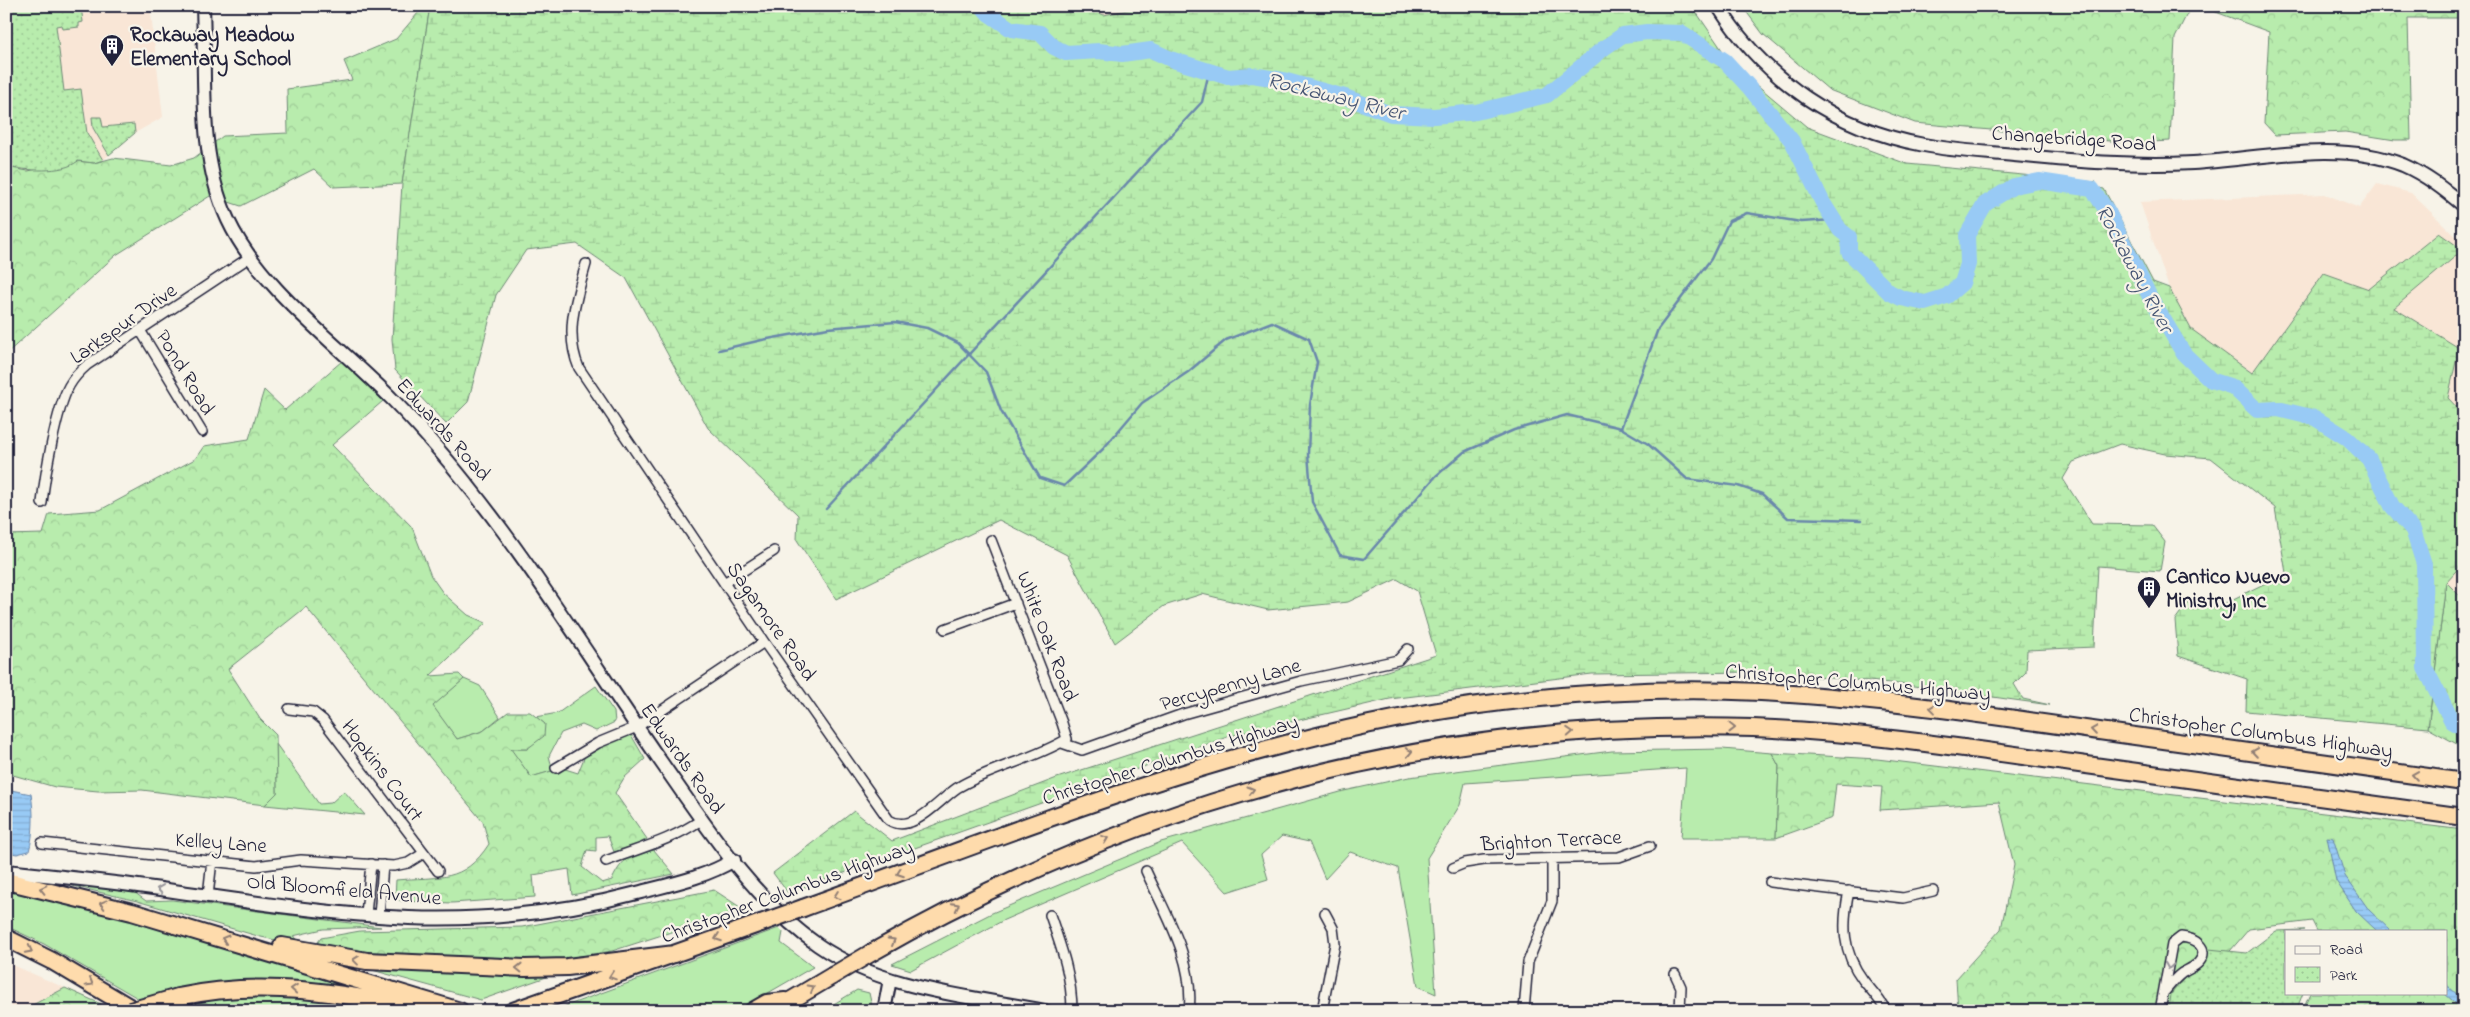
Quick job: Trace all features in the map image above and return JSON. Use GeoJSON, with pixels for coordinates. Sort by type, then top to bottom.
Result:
{"type":"FeatureCollection","features":[{"type":"Feature","properties":{"kind":"highway","name":"Christopher Columbus Highway"},"geometry":{"type":"LineString","coordinates":[[513,1011],[1078,808],[1244,754],[1406,716],[1476,705],[1581,695],[1722,691],[1863,700],[2011,718],[2464,782]]}},
{"type":"Feature","properties":{"kind":"highway"},"geometry":{"type":"LineString","coordinates":[[773,1011],[948,910],[1031,870],[1112,836],[1204,804],[1310,774],[1380,758],[1481,741],[1549,733],[1686,727],[1825,733],[1998,752],[2464,817]]}},
{"type":"Feature","properties":{"kind":"highway"},"geometry":{"type":"LineString","coordinates":[[6,881],[79,898],[249,946],[454,1010]]}},
{"type":"Feature","properties":{"kind":"highway"},"geometry":{"type":"LineString","coordinates":[[6,938],[52,961],[136,1011]]}},
{"type":"Feature","properties":{"kind":"highway"},"geometry":{"type":"LineString","coordinates":[[249,946],[262,942],[367,961],[525,968],[568,967],[675,954]]}},
{"type":"Feature","properties":{"kind":"highway"},"geometry":{"type":"LineString","coordinates":[[130,1011],[178,997],[223,989],[275,988],[362,997],[429,1011]]}},
{"type":"Feature","properties":{"kind":"highway"},"geometry":{"type":"LineString","coordinates":[[753,1011],[767,1003],[790,1001]]}},
{"type":"Feature","properties":{"kind":"street","name":"Edwards Road"},"geometry":{"type":"LineString","coordinates":[[203,6],[206,118],[211,172],[228,220],[250,257],[286,298],[393,400],[456,469],[536,576],[701,820],[734,860]]}},
{"type":"Feature","properties":{"kind":"street","name":"Changebridge Road"},"geometry":{"type":"LineString","coordinates":[[1718,6],[1744,44],[1762,63],[1801,96],[1843,120],[1893,138],[1950,149],[2097,164],[2193,163],[2349,152],[2405,166],[2431,180],[2464,206]]}},
{"type":"Feature","properties":{"kind":"street","name":"Larkspur Drive"},"geometry":{"type":"LineString","coordinates":[[42,503],[59,413],[69,385],[87,365],[250,257]]}},
{"type":"Feature","properties":{"kind":"street","name":"Sagamore Road"},"geometry":{"type":"LineString","coordinates":[[586,264],[571,325],[573,350],[579,368],[764,642],[889,820],[894,823],[913,822],[958,788],[1062,743]]}},
{"type":"Feature","properties":{"kind":"street","name":"Pond Road"},"geometry":{"type":"LineString","coordinates":[[140,330],[202,432]]}},
{"type":"Feature","properties":{"kind":"street","name":"White Oak Road"},"geometry":{"type":"LineString","coordinates":[[991,540],[1062,723],[1067,740],[1062,743]]}},
{"type":"Feature","properties":{"kind":"street"},"geometry":{"type":"LineString","coordinates":[[724,583],[774,551]]}},
{"type":"Feature","properties":{"kind":"street"},"geometry":{"type":"LineString","coordinates":[[945,629],[1016,602]]}},
{"type":"Feature","properties":{"kind":"street"},"geometry":{"type":"LineString","coordinates":[[556,768],[598,743],[637,727],[764,642]]}},
{"type":"Feature","properties":{"kind":"street","name":"Percypenny Lane"},"geometry":{"type":"LineString","coordinates":[[1062,743],[1076,749],[1087,749],[1183,714],[1301,681],[1398,660],[1408,649]]}},
{"type":"Feature","properties":{"kind":"street","name":"Hopkins Court"},"geometry":{"type":"LineString","coordinates":[[289,709],[313,712],[323,720],[438,871]]}},
{"type":"Feature","properties":{"kind":"street"},"geometry":{"type":"LineString","coordinates":[[606,861],[664,842],[681,834],[701,820]]}},
{"type":"Feature","properties":{"kind":"street","name":"Kelley Lane"},"geometry":{"type":"LineString","coordinates":[[42,843],[256,866],[302,860],[402,865],[424,853]]}},
{"type":"Feature","properties":{"kind":"street","name":"Brighton Terrace"},"geometry":{"type":"LineString","coordinates":[[1453,868],[1465,863],[1484,860],[1619,856],[1650,846]]}},
{"type":"Feature","properties":{"kind":"street"},"geometry":{"type":"LineString","coordinates":[[1524,1011],[1528,962],[1552,902],[1552,858]]}},
{"type":"Feature","properties":{"kind":"street"},"geometry":{"type":"LineString","coordinates":[[208,896],[212,860]]}},
{"type":"Feature","properties":{"kind":"street"},"geometry":{"type":"LineString","coordinates":[[734,860],[764,896],[812,941],[843,960],[890,979],[1045,1011]]}},
{"type":"Feature","properties":{"kind":"street","name":"Old Bloomfield Avenue"},"geometry":{"type":"LineString","coordinates":[[6,871],[373,915],[486,917],[570,907],[623,897],[720,868],[734,860]]}},
{"type":"Feature","properties":{"kind":"street"},"geometry":{"type":"LineString","coordinates":[[371,864],[373,915]]}},
{"type":"Feature","properties":{"kind":"street"},"geometry":{"type":"LineString","coordinates":[[373,915],[383,865]]}},
{"type":"Feature","properties":{"kind":"street"},"geometry":{"type":"LineString","coordinates":[[1146,871],[1183,955],[1189,983],[1189,1011]]}},
{"type":"Feature","properties":{"kind":"street"},"geometry":{"type":"LineString","coordinates":[[1770,882],[1903,898],[1933,891]]}},
{"type":"Feature","properties":{"kind":"street"},"geometry":{"type":"LineString","coordinates":[[1849,891],[1843,928],[1848,954],[1862,979],[1886,1011]]}},
{"type":"Feature","properties":{"kind":"street"},"geometry":{"type":"LineString","coordinates":[[1322,1011],[1335,944],[1333,928],[1325,913]]}},
{"type":"Feature","properties":{"kind":"street"},"geometry":{"type":"LineString","coordinates":[[1050,915],[1068,967],[1072,988],[1072,1011]]}},
{"type":"Feature","properties":{"kind":"street"},"geometry":{"type":"LineString","coordinates":[[2160,1011],[2172,944],[2181,937],[2196,940],[2202,946],[2202,956],[2198,964],[2180,974],[2165,991]]}},
{"type":"Feature","properties":{"kind":"street"},"geometry":{"type":"LineString","coordinates":[[1675,974],[1681,987],[1680,1011]]}},
{"type":"Feature","properties":{"kind":"street"},"geometry":{"type":"LineString","coordinates":[[884,1011],[890,979]]}},
{"type":"Feature","properties":{"kind":"shaded area"},"geometry":{"type":"Polygon","coordinates":[[[6,6],[150,6],[163,117],[135,133],[103,160],[28,171],[6,167],[6,6]]]}},
{"type":"Feature","properties":{"kind":"shaded area"},"geometry":{"type":"Polygon","coordinates":[[[1082,6],[1137,6],[1136,8],[1104,15],[1082,6]]]}},
{"type":"Feature","properties":{"kind":"shaded area"},"geometry":{"type":"Polygon","coordinates":[[[2377,184],[2411,193],[2464,244],[2464,415],[2448,398],[2458,348],[2394,308],[2462,250],[2439,234],[2369,289],[2324,273],[2252,373],[2191,329],[2169,288],[2140,202],[2325,194],[2359,208],[2377,184]]]}},
{"type":"Feature","properties":{"kind":"shaded area"},"geometry":{"type":"Polygon","coordinates":[[[2464,562],[2464,600],[2446,582],[2464,562]]]}},
{"type":"Feature","properties":{"kind":"shaded area"},"geometry":{"type":"Polygon","coordinates":[[[6,962],[65,988],[21,1011],[6,1011],[6,962]]]}},
{"type":"Feature","properties":{"kind":"green space"},"geometry":{"type":"Polygon","coordinates":[[[6,6],[81,6],[83,22],[79,23],[79,27],[63,29],[62,25],[56,26],[64,91],[81,89],[87,133],[103,160],[94,163],[78,161],[63,168],[44,170],[6,167],[6,6]]]}},
{"type":"Feature","properties":{"kind":"green space"},"geometry":{"type":"Polygon","coordinates":[[[424,6],[430,6],[402,184],[333,187],[314,169],[241,206],[210,196],[116,255],[6,354],[6,167],[28,171],[78,161],[94,163],[113,158],[171,165],[194,158],[223,136],[288,133],[287,89],[352,80],[344,61],[396,39],[424,6]]]}},
{"type":"Feature","properties":{"kind":"green space"},"geometry":{"type":"Polygon","coordinates":[[[430,6],[1082,6],[1104,15],[1136,8],[1137,6],[1692,6],[1731,63],[1807,127],[1907,164],[2096,182],[2089,186],[2104,189],[2153,282],[2169,288],[2191,329],[2252,373],[2324,273],[2369,289],[2439,233],[2463,250],[2394,308],[2459,348],[2448,398],[2464,415],[2464,562],[2446,582],[2428,728],[2246,711],[2247,679],[2178,656],[2175,620],[2188,602],[2215,608],[2286,573],[2275,508],[2211,458],[2165,454],[2120,444],[2073,462],[2063,479],[2092,524],[2152,525],[2165,542],[2160,571],[2098,566],[2094,647],[2027,650],[2026,672],[2014,684],[2023,699],[2050,705],[1892,683],[1755,672],[1592,674],[1390,699],[1230,736],[788,893],[773,873],[854,811],[892,841],[1057,778],[1436,655],[1417,591],[1397,579],[1348,602],[1268,610],[1202,594],[1164,606],[1115,643],[1067,555],[999,520],[836,599],[797,540],[798,515],[708,428],[626,278],[577,244],[526,250],[496,295],[468,402],[446,424],[395,370],[392,339],[402,184],[430,6]]]}},
{"type":"Feature","properties":{"kind":"green space"},"geometry":{"type":"Polygon","coordinates":[[[1742,6],[2191,6],[2175,38],[2170,141],[2132,143],[1915,123],[1829,90],[1763,34],[1742,6]]]}},
{"type":"Feature","properties":{"kind":"green space"},"geometry":{"type":"Polygon","coordinates":[[[2200,6],[2464,6],[2464,18],[2408,18],[2411,140],[2395,140],[2345,132],[2275,135],[2264,123],[2269,32],[2200,6]]]}},
{"type":"Feature","properties":{"kind":"green space"},"geometry":{"type":"Polygon","coordinates":[[[92,117],[101,117],[103,127],[134,124],[135,133],[109,155],[93,128],[92,117]]]}},
{"type":"Feature","properties":{"kind":"green space"},"geometry":{"type":"Polygon","coordinates":[[[342,361],[383,401],[332,445],[412,527],[431,576],[443,593],[468,615],[486,623],[430,676],[459,674],[464,679],[433,706],[457,739],[483,731],[508,712],[530,712],[545,724],[544,736],[527,749],[511,749],[531,777],[562,768],[578,773],[588,748],[630,733],[645,759],[624,778],[615,793],[647,839],[631,848],[614,852],[608,836],[596,837],[596,851],[587,850],[582,867],[602,883],[612,880],[620,866],[628,858],[654,850],[674,874],[572,895],[569,869],[533,875],[535,897],[452,903],[401,901],[395,898],[396,880],[449,876],[470,866],[489,844],[483,822],[306,607],[228,669],[260,719],[276,735],[277,793],[265,805],[142,790],[98,791],[55,787],[6,773],[6,535],[43,534],[49,514],[100,510],[195,459],[204,446],[249,439],[264,390],[285,410],[342,361]]]}},
{"type":"Feature","properties":{"kind":"green space"},"geometry":{"type":"Polygon","coordinates":[[[2446,582],[2464,600],[2464,748],[2428,728],[2446,582]]]}},
{"type":"Feature","properties":{"kind":"green space"},"geometry":{"type":"Polygon","coordinates":[[[464,679],[480,686],[500,717],[483,731],[457,739],[432,706],[464,679]]]}},
{"type":"Feature","properties":{"kind":"green space"},"geometry":{"type":"Polygon","coordinates":[[[596,686],[614,712],[615,722],[596,731],[582,725],[561,733],[549,756],[553,771],[531,777],[510,749],[527,749],[545,724],[536,717],[558,713],[596,686]]]}},
{"type":"Feature","properties":{"kind":"green space"},"geometry":{"type":"Polygon","coordinates":[[[276,744],[319,804],[331,803],[344,791],[365,815],[265,805],[277,793],[276,744]]]}},
{"type":"Feature","properties":{"kind":"green space"},"geometry":{"type":"Polygon","coordinates":[[[1722,749],[1772,753],[1779,766],[1776,838],[1681,838],[1686,768],[1465,783],[1460,805],[1427,858],[1436,994],[1418,986],[1398,868],[1350,852],[1325,879],[1309,842],[1282,836],[1261,855],[1268,879],[1227,892],[1182,843],[1004,920],[911,970],[892,964],[992,913],[1161,842],[1344,791],[1409,777],[1612,751],[1722,749]]]}},
{"type":"Feature","properties":{"kind":"green space"},"geometry":{"type":"Polygon","coordinates":[[[1772,753],[1877,759],[2464,830],[2464,1011],[2302,1011],[2310,994],[2448,994],[2448,930],[2316,930],[2312,921],[2249,929],[2199,984],[2163,1011],[1958,1011],[1956,979],[2001,929],[2014,865],[1999,802],[1880,810],[1882,787],[1836,784],[1832,818],[1776,838],[1779,766],[1772,753]]]}},
{"type":"Feature","properties":{"kind":"green space"},"geometry":{"type":"Polygon","coordinates":[[[52,881],[134,892],[146,901],[172,900],[381,927],[323,929],[293,936],[308,947],[261,937],[137,901],[52,881]]]}},
{"type":"Feature","properties":{"kind":"green space"},"geometry":{"type":"Polygon","coordinates":[[[6,888],[114,914],[308,973],[345,987],[141,1000],[44,944],[6,926],[6,888]]]}},
{"type":"Feature","properties":{"kind":"green space"},"geometry":{"type":"Polygon","coordinates":[[[714,890],[743,909],[612,951],[557,960],[370,954],[315,946],[321,938],[360,931],[522,927],[714,890]]]}},
{"type":"Feature","properties":{"kind":"green space"},"geometry":{"type":"Polygon","coordinates":[[[779,928],[783,932],[781,943],[813,967],[737,1011],[552,1011],[779,928]]]}},
{"type":"Feature","properties":{"kind":"green space"},"geometry":{"type":"Polygon","coordinates":[[[2276,931],[2285,931],[2285,994],[2303,994],[2296,1011],[2169,1011],[2171,994],[2209,949],[2247,953],[2276,931]]]}},
{"type":"Feature","properties":{"kind":"green space"},"geometry":{"type":"Polygon","coordinates":[[[372,970],[552,975],[481,1000],[372,970]]]}},
{"type":"Feature","properties":{"kind":"green space"},"geometry":{"type":"Polygon","coordinates":[[[65,988],[101,1004],[100,1011],[21,1011],[65,988]]]}},
{"type":"Feature","properties":{"kind":"green space"},"geometry":{"type":"Polygon","coordinates":[[[857,990],[869,993],[873,1011],[822,1011],[857,990]]]}},
{"type":"Feature","properties":{"kind":"green space"},"geometry":{"type":"Polygon","coordinates":[[[278,993],[398,1011],[170,1011],[171,1008],[216,997],[278,993]]]}},
{"type":"Feature","properties":{"kind":"water"},"geometry":{"type":"Polygon","coordinates":[[[6,789],[31,794],[33,822],[29,851],[17,854],[6,852],[6,789]]]}},
{"type":"Feature","properties":{"kind":"water"},"geometry":{"type":"Polygon","coordinates":[[[2327,837],[2333,838],[2345,876],[2369,910],[2390,930],[2376,930],[2356,911],[2336,881],[2327,837]]]}},
{"type":"Feature","properties":{"kind":"water"},"geometry":{"type":"Polygon","coordinates":[[[2448,986],[2464,1001],[2464,1011],[2445,994],[2448,994],[2448,986]]]}},
{"type":"Feature","properties":{"kind":"waterway","name":"Rockaway River"},"geometry":{"type":"LineString","coordinates":[[982,6],[989,14],[1011,29],[1040,33],[1054,47],[1066,53],[1099,51],[1122,54],[1151,50],[1173,60],[1228,77],[1252,75],[1283,80],[1345,97],[1391,114],[1434,116],[1476,112],[1547,95],[1604,48],[1623,35],[1647,32],[1682,33],[1725,61],[1749,87],[1792,141],[1823,203],[1840,230],[1849,237],[1849,252],[1889,292],[1901,298],[1925,303],[1947,296],[1962,283],[1968,264],[1967,235],[1985,204],[2014,186],[2039,181],[2092,189],[2108,212],[2150,297],[2184,354],[2211,380],[2233,387],[2257,410],[2278,409],[2315,418],[2347,438],[2369,459],[2392,506],[2413,530],[2424,564],[2425,668],[2452,721],[2464,728]]}},
{"type":"Feature","properties":{"kind":"waterway"},"geometry":{"type":"LineString","coordinates":[[826,509],[1202,102],[1209,72]]}},
{"type":"Feature","properties":{"kind":"waterway"},"geometry":{"type":"LineString","coordinates":[[1621,428],[1658,329],[1711,259],[1729,221],[1747,213],[1801,222],[1834,220]]}},
{"type":"Feature","properties":{"kind":"waterway"},"geometry":{"type":"LineString","coordinates":[[719,350],[828,328],[895,322],[927,328],[958,343],[986,372],[1001,411],[1040,478],[1064,486],[1103,449],[1142,403],[1188,372],[1226,340],[1272,322],[1309,339],[1317,362],[1310,405],[1308,454],[1312,502],[1340,555],[1364,559],[1436,476],[1464,452],[1514,430],[1567,415],[1621,428],[1648,444],[1687,479],[1738,486],[1762,494],[1788,518],[1862,520]]}},
{"type":"Feature","properties":{"kind":"place","name":"Rockaway Meadow Elementary School"},"geometry":{"type":"Point","coordinates":[112,67]}},
{"type":"Feature","properties":{"kind":"place","name":"Cantico Nuevo Ministry, Inc"},"geometry":{"type":"Point","coordinates":[2149,609]}}]}
